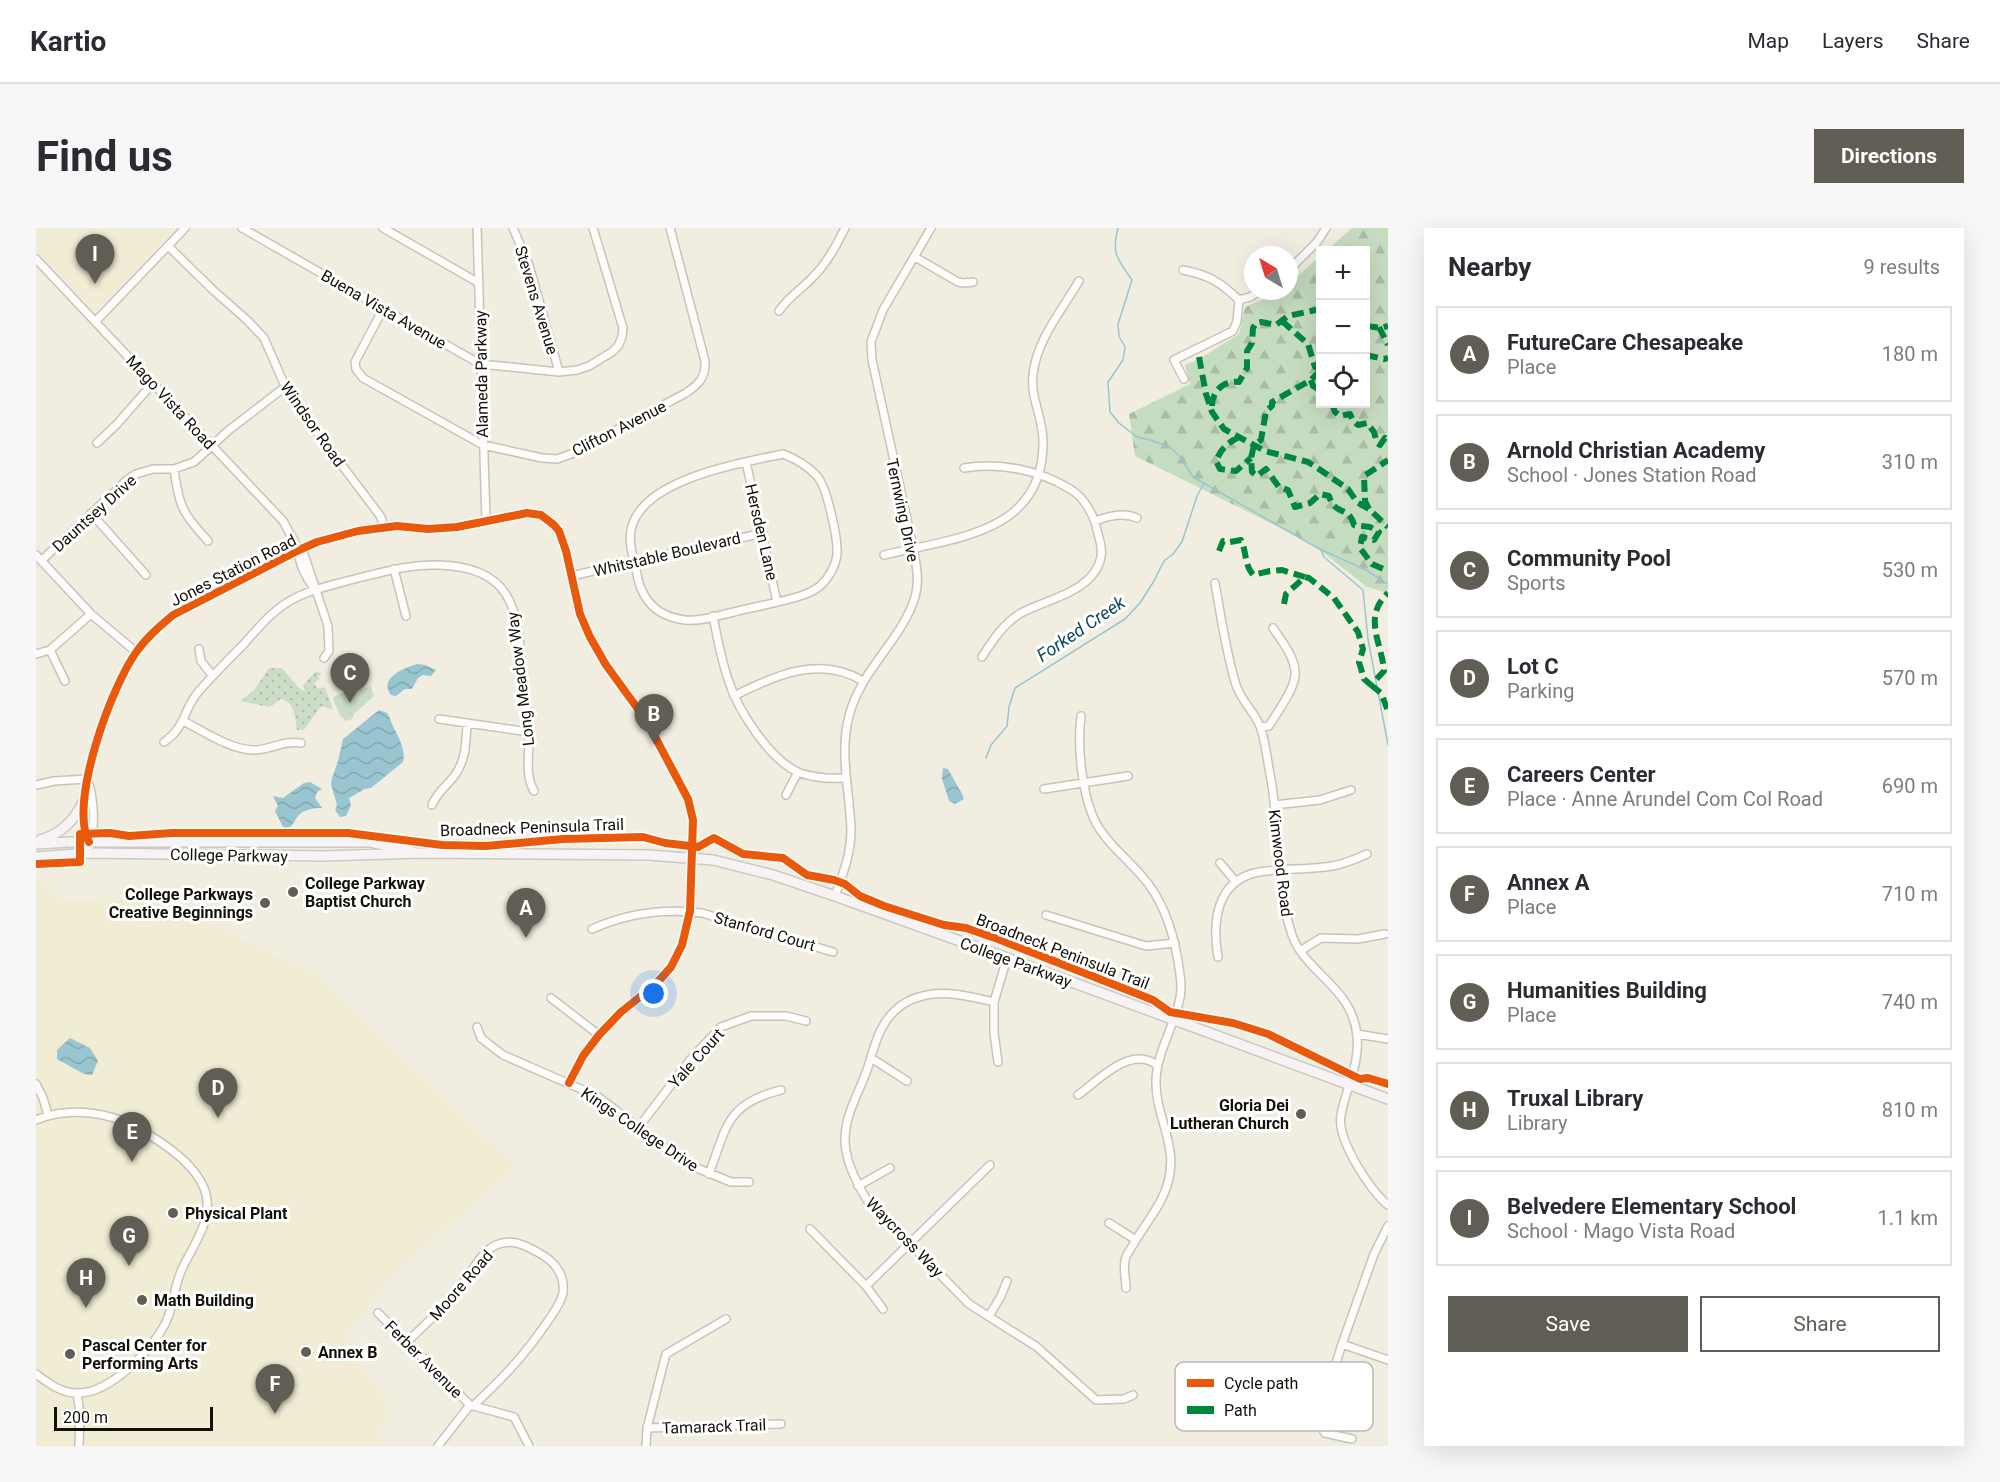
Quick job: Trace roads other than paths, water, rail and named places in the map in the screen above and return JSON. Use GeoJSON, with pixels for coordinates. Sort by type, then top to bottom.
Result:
{"type":"FeatureCollection","features":[{"type":"Feature","properties":{"kind":"main road"},"geometry":{"type":"LineString","coordinates":[[36,842],[64,829],[76,816],[85,798]]}},
{"type":"Feature","properties":{"kind":"main road","name":"College Parkway"},"geometry":{"type":"LineString","coordinates":[[36,842],[371,842],[421,854]]}},
{"type":"Feature","properties":{"kind":"main road"},"geometry":{"type":"LineString","coordinates":[[286,842],[314,846],[323,856],[327,850],[337,846],[371,842]]}},
{"type":"Feature","properties":{"kind":"main road","name":"College Parkway"},"geometry":{"type":"LineString","coordinates":[[36,857],[89,853],[323,856],[421,854],[691,857],[728,863],[835,896],[1388,1099]]}},
{"type":"Feature","properties":{"kind":"street"},"geometry":{"type":"LineString","coordinates":[[96,321],[185,228]]}},
{"type":"Feature","properties":{"kind":"street","name":"Buena Vista Avenue"},"geometry":{"type":"LineString","coordinates":[[243,228],[480,364],[559,372],[577,370],[600,361],[618,346],[622,337],[623,328],[593,228]]}},
{"type":"Feature","properties":{"kind":"street"},"geometry":{"type":"LineString","coordinates":[[383,228],[479,284]]}},
{"type":"Feature","properties":{"kind":"street","name":"Alameda Parkway"},"geometry":{"type":"LineString","coordinates":[[477,228],[486,520]]}},
{"type":"Feature","properties":{"kind":"street","name":"Stevens Avenue"},"geometry":{"type":"LineString","coordinates":[[513,228],[530,265],[559,372]]}},
{"type":"Feature","properties":{"kind":"street","name":"Clifton Avenue"},"geometry":{"type":"LineString","coordinates":[[383,309],[355,362],[356,369],[363,378],[483,445],[542,458],[557,459],[571,454],[687,393],[696,386],[705,371],[705,360],[670,228]]}},
{"type":"Feature","properties":{"kind":"street"},"geometry":{"type":"LineString","coordinates":[[779,311],[784,302],[812,279],[826,261],[845,228]]}},
{"type":"Feature","properties":{"kind":"street","name":"Ternwing Drive"},"geometry":{"type":"LineString","coordinates":[[835,896],[845,869],[850,845],[845,739],[849,717],[863,681],[906,618],[915,597],[918,579],[914,548],[872,360],[871,342],[883,310],[931,228]]}},
{"type":"Feature","properties":{"kind":"street"},"geometry":{"type":"LineString","coordinates":[[1298,261],[1317,242],[1326,228]]}},
{"type":"Feature","properties":{"kind":"street","name":"Windsor Road"},"geometry":{"type":"LineString","coordinates":[[168,246],[259,333],[270,350],[285,387],[381,517],[384,527]]}},
{"type":"Feature","properties":{"kind":"street"},"geometry":{"type":"LineString","coordinates":[[915,257],[958,282],[964,284],[973,282]]}},
{"type":"Feature","properties":{"kind":"street","name":"Mago Vista Road"},"geometry":{"type":"LineString","coordinates":[[36,258],[280,517],[299,550],[298,557],[326,617],[330,651],[324,658]]}},
{"type":"Feature","properties":{"kind":"street"},"geometry":{"type":"LineString","coordinates":[[1183,270],[1199,273],[1219,281],[1239,300]]}},
{"type":"Feature","properties":{"kind":"street"},"geometry":{"type":"LineString","coordinates":[[884,555],[986,530],[1005,520],[1030,494],[1040,475],[1044,444],[1032,376],[1041,344],[1079,281]]}},
{"type":"Feature","properties":{"kind":"street"},"geometry":{"type":"LineString","coordinates":[[1239,300],[1244,299]]}},
{"type":"Feature","properties":{"kind":"street"},"geometry":{"type":"LineString","coordinates":[[1184,379],[1174,360],[1233,331],[1237,321],[1239,300]]}},
{"type":"Feature","properties":{"kind":"street"},"geometry":{"type":"LineString","coordinates":[[97,443],[153,383]]}},
{"type":"Feature","properties":{"kind":"street","name":"Dauntsey Drive"},"geometry":{"type":"LineString","coordinates":[[39,558],[136,474],[153,469],[174,469],[194,462],[238,423],[285,387]]}},
{"type":"Feature","properties":{"kind":"street"},"geometry":{"type":"LineString","coordinates":[[783,454],[801,462],[819,477],[836,539],[837,555],[832,572],[820,586],[803,596],[690,621],[671,618],[654,609],[641,590],[635,562],[631,543],[631,530],[635,517],[647,502],[692,477],[783,454]]}},
{"type":"Feature","properties":{"kind":"street","name":"Hersden Lane"},"geometry":{"type":"LineString","coordinates":[[746,462],[777,602]]}},
{"type":"Feature","properties":{"kind":"street"},"geometry":{"type":"LineString","coordinates":[[964,468],[994,464],[1009,466],[1065,485],[1076,492],[1095,521],[1101,543],[1101,557],[1095,570],[1085,582],[1070,592],[1020,613],[996,635],[982,657]]}},
{"type":"Feature","properties":{"kind":"street"},"geometry":{"type":"LineString","coordinates":[[174,469],[177,496],[182,509],[208,541]]}},
{"type":"Feature","properties":{"kind":"street"},"geometry":{"type":"LineString","coordinates":[[91,513],[146,574]]}},
{"type":"Feature","properties":{"kind":"street","name":"Jones Station Road"},"geometry":{"type":"LineString","coordinates":[[89,842],[85,834],[85,798],[87,779],[100,732],[118,685],[136,651],[173,615],[299,550],[342,535],[384,527],[457,528],[527,513],[541,515],[559,531],[566,551],[580,614],[590,637],[606,665],[641,712],[688,799],[693,820],[690,911],[682,945],[671,966],[656,984],[621,1012],[599,1035],[583,1056],[569,1083]]}},
{"type":"Feature","properties":{"kind":"street"},"geometry":{"type":"LineString","coordinates":[[1095,521],[1120,514],[1129,514],[1137,518]]}},
{"type":"Feature","properties":{"kind":"street","name":"Whitstable Boulevard"},"geometry":{"type":"LineString","coordinates":[[571,576],[763,533]]}},
{"type":"Feature","properties":{"kind":"street"},"geometry":{"type":"LineString","coordinates":[[39,558],[91,614],[136,651]]}},
{"type":"Feature","properties":{"kind":"street","name":"Long Meadow Way"},"geometry":{"type":"LineString","coordinates":[[164,742],[179,730],[196,694],[212,675],[244,644],[257,627],[296,597],[394,569],[417,565],[469,568],[483,573],[503,591],[516,616],[529,732],[528,773],[534,791]]}},
{"type":"Feature","properties":{"kind":"street"},"geometry":{"type":"LineString","coordinates":[[394,569],[406,616]]}},
{"type":"Feature","properties":{"kind":"street","name":"Kimwood Road"},"geometry":{"type":"LineString","coordinates":[[1215,583],[1237,687],[1261,727],[1270,772],[1279,871],[1293,937],[1300,951],[1338,990],[1348,1006],[1357,1034],[1357,1059],[1350,1084]]}},
{"type":"Feature","properties":{"kind":"street"},"geometry":{"type":"LineString","coordinates":[[36,654],[50,650],[91,614]]}},
{"type":"Feature","properties":{"kind":"street"},"geometry":{"type":"LineString","coordinates":[[713,616],[722,658],[734,696],[767,746],[778,758],[798,772],[825,778],[846,778]]}},
{"type":"Feature","properties":{"kind":"street"},"geometry":{"type":"LineString","coordinates":[[1261,727],[1269,726],[1295,682],[1295,669],[1291,658],[1273,628]]}},
{"type":"Feature","properties":{"kind":"street"},"geometry":{"type":"LineString","coordinates":[[199,649],[201,660],[212,675]]}},
{"type":"Feature","properties":{"kind":"street"},"geometry":{"type":"LineString","coordinates":[[50,650],[65,681]]}},
{"type":"Feature","properties":{"kind":"street"},"geometry":{"type":"LineString","coordinates":[[734,696],[781,675],[821,668],[839,670],[863,681]]}},
{"type":"Feature","properties":{"kind":"street"},"geometry":{"type":"LineString","coordinates":[[1081,716],[1079,730],[1091,812],[1107,839],[1143,877],[1163,910],[1175,943],[1181,991],[1157,1065],[1157,1104],[1169,1139],[1172,1163],[1167,1187],[1159,1205],[1125,1260],[1126,1288]]}},
{"type":"Feature","properties":{"kind":"street"},"geometry":{"type":"LineString","coordinates":[[439,719],[529,732]]}},
{"type":"Feature","properties":{"kind":"street"},"geometry":{"type":"LineString","coordinates":[[183,721],[244,749],[255,750],[291,741],[301,743]]}},
{"type":"Feature","properties":{"kind":"street"},"geometry":{"type":"LineString","coordinates":[[432,805],[435,796],[454,776],[463,761],[467,724]]}},
{"type":"Feature","properties":{"kind":"street"},"geometry":{"type":"LineString","coordinates":[[786,795],[798,772]]}},
{"type":"Feature","properties":{"kind":"street"},"geometry":{"type":"LineString","coordinates":[[1044,789],[1128,776]]}},
{"type":"Feature","properties":{"kind":"street"},"geometry":{"type":"LineString","coordinates":[[36,785],[54,781],[87,779]]}},
{"type":"Feature","properties":{"kind":"street","name":"Jones Station Road"},"geometry":{"type":"LineString","coordinates":[[87,779],[92,790],[92,834],[89,853]]}},
{"type":"Feature","properties":{"kind":"street"},"geometry":{"type":"LineString","coordinates":[[1274,805],[1320,801],[1351,790]]}},
{"type":"Feature","properties":{"kind":"street"},"geometry":{"type":"LineString","coordinates":[[1218,957],[1217,909],[1236,882],[1259,872],[1333,866],[1367,854]]}},
{"type":"Feature","properties":{"kind":"street"},"geometry":{"type":"LineString","coordinates":[[1220,863],[1236,882]]}},
{"type":"Feature","properties":{"kind":"street","name":"Stanford Court"},"geometry":{"type":"LineString","coordinates":[[592,929],[609,921],[642,913],[690,911],[833,951]]}},
{"type":"Feature","properties":{"kind":"street"},"geometry":{"type":"LineString","coordinates":[[1046,915],[1146,946],[1175,943]]}},
{"type":"Feature","properties":{"kind":"street"},"geometry":{"type":"LineString","coordinates":[[1300,951],[1321,938],[1358,939],[1385,934]]}},
{"type":"Feature","properties":{"kind":"street"},"geometry":{"type":"LineString","coordinates":[[998,1062],[994,1033],[994,1002],[1007,958]]}},
{"type":"Feature","properties":{"kind":"street","name":"Waycross Way"},"geometry":{"type":"LineString","coordinates":[[994,1002],[953,993],[928,994],[901,1006],[883,1025],[872,1058],[850,1107],[845,1140],[849,1165],[867,1200],[969,1304],[1036,1347],[1096,1400],[1117,1400],[1133,1395]]}},
{"type":"Feature","properties":{"kind":"street"},"geometry":{"type":"LineString","coordinates":[[551,998],[599,1035]]}},
{"type":"Feature","properties":{"kind":"street","name":"Yale Court"},"geometry":{"type":"LineString","coordinates":[[638,1128],[690,1060],[721,1027],[751,1016],[786,1016],[806,1021]]}},
{"type":"Feature","properties":{"kind":"street","name":"Kings College Drive"},"geometry":{"type":"LineString","coordinates":[[477,1027],[481,1038],[503,1055],[597,1096],[687,1164],[731,1182],[749,1182]]}},
{"type":"Feature","properties":{"kind":"street"},"geometry":{"type":"LineString","coordinates":[[1357,1034],[1388,1040]]}},
{"type":"Feature","properties":{"kind":"street"},"geometry":{"type":"LineString","coordinates":[[872,1058],[907,1081]]}},
{"type":"Feature","properties":{"kind":"street"},"geometry":{"type":"LineString","coordinates":[[1078,1095],[1110,1069],[1130,1059],[1150,1060],[1157,1065]]}},
{"type":"Feature","properties":{"kind":"street"},"geometry":{"type":"LineString","coordinates":[[36,1084],[44,1098],[48,1115]]}},
{"type":"Feature","properties":{"kind":"street"},"geometry":{"type":"LineString","coordinates":[[1350,1084],[1340,1117],[1342,1134],[1366,1178],[1388,1205]]}},
{"type":"Feature","properties":{"kind":"street"},"geometry":{"type":"LineString","coordinates":[[709,1174],[729,1120],[745,1103],[759,1096],[781,1090]]}},
{"type":"Feature","properties":{"kind":"street"},"geometry":{"type":"LineString","coordinates":[[36,1120],[48,1115],[88,1112],[127,1122],[148,1134],[187,1164],[198,1176],[205,1190],[206,1216],[201,1232],[181,1271],[171,1311],[161,1332],[124,1374],[102,1387],[77,1393],[53,1387],[36,1374]]}},
{"type":"Feature","properties":{"kind":"street"},"geometry":{"type":"LineString","coordinates":[[866,1286],[990,1165]]}},
{"type":"Feature","properties":{"kind":"street"},"geometry":{"type":"LineString","coordinates":[[858,1186],[890,1168]]}},
{"type":"Feature","properties":{"kind":"street"},"geometry":{"type":"LineString","coordinates":[[1108,1223],[1136,1240]]}},
{"type":"Feature","properties":{"kind":"street"},"geometry":{"type":"LineString","coordinates":[[1336,1362],[1378,1245],[1388,1226]]}},
{"type":"Feature","properties":{"kind":"street"},"geometry":{"type":"LineString","coordinates":[[810,1229],[866,1286],[883,1309]]}},
{"type":"Feature","properties":{"kind":"street","name":"Moore Road"},"geometry":{"type":"LineString","coordinates":[[407,1342],[442,1309],[486,1253],[497,1245],[518,1243],[550,1260],[558,1270],[563,1292],[559,1305],[516,1365],[472,1405],[438,1446]]}},
{"type":"Feature","properties":{"kind":"street"},"geometry":{"type":"LineString","coordinates":[[988,1316],[1001,1296],[1007,1281]]}},
{"type":"Feature","properties":{"kind":"street","name":"Ferber Avenue"},"geometry":{"type":"LineString","coordinates":[[378,1313],[472,1405]]}},
{"type":"Feature","properties":{"kind":"street"},"geometry":{"type":"LineString","coordinates":[[646,1446],[647,1428],[666,1354],[726,1319]]}},
{"type":"Feature","properties":{"kind":"street"},"geometry":{"type":"LineString","coordinates":[[1342,1344],[1388,1360]]}},
{"type":"Feature","properties":{"kind":"street"},"geometry":{"type":"LineString","coordinates":[[77,1393],[80,1414],[79,1446]]}},
{"type":"Feature","properties":{"kind":"street"},"geometry":{"type":"LineString","coordinates":[[472,1405],[514,1417],[529,1446]]}},
{"type":"Feature","properties":{"kind":"street","name":"Tamarack Trail"},"geometry":{"type":"LineString","coordinates":[[647,1428],[781,1424]]}},
{"type":"Feature","properties":{"kind":"street"},"geometry":{"type":"LineString","coordinates":[[1324,1431],[1352,1439]]}},
{"type":"Feature","properties":{"kind":"water"},"geometry":{"type":"Polygon","coordinates":[[[417,664],[436,670],[431,676],[423,675],[418,678],[412,689],[405,689],[396,696],[391,695],[388,689],[390,679],[400,671],[417,664]]]}},
{"type":"Feature","properties":{"kind":"water"},"geometry":{"type":"Polygon","coordinates":[[[379,710],[389,716],[403,750],[403,762],[371,788],[349,798],[351,805],[346,816],[340,817],[335,810],[337,805],[331,784],[343,739],[379,710]]]}},
{"type":"Feature","properties":{"kind":"water"},"geometry":{"type":"Polygon","coordinates":[[[943,768],[948,769],[964,799],[955,804],[949,801],[942,779],[943,768]]]}},
{"type":"Feature","properties":{"kind":"water"},"geometry":{"type":"Polygon","coordinates":[[[310,782],[322,789],[317,792],[315,798],[322,808],[303,812],[292,826],[284,829],[275,811],[278,806],[273,796],[283,798],[304,783],[310,782]]]}},
{"type":"Feature","properties":{"kind":"water"},"geometry":{"type":"Polygon","coordinates":[[[70,1038],[90,1048],[98,1061],[92,1075],[84,1074],[57,1059],[57,1050],[70,1038]]]}},
{"type":"Feature","properties":{"kind":"waterway","name":"Forked Creek"},"geometry":{"type":"LineString","coordinates":[[1118,228],[1115,245],[1117,256],[1132,280],[1118,324],[1119,336],[1125,347],[1123,360],[1108,382],[1110,412],[1119,423],[1137,437],[1170,447],[1181,458],[1193,477],[1321,550],[1324,557],[1363,590],[1368,639],[1388,745]]}},
{"type":"Feature","properties":{"kind":"waterway","name":"Forked Creek"},"geometry":{"type":"LineString","coordinates":[[986,758],[991,745],[1007,726],[1009,707],[1015,688],[1125,619],[1140,603],[1164,561],[1182,542],[1197,496],[1204,483]]}},
{"type":"Feature","properties":{"kind":"waterway","name":"Forked Creek"},"geometry":{"type":"LineString","coordinates":[[1322,550],[1366,570],[1388,584]]}},
{"type":"Feature","properties":{"kind":"place","name":"Belvedere Elementary School"},"geometry":{"type":"Point","coordinates":[95,284]}},
{"type":"Feature","properties":{"kind":"place","name":"Community Pool"},"geometry":{"type":"Point","coordinates":[350,703]}},
{"type":"Feature","properties":{"kind":"place","name":"Arnold Christian Academy"},"geometry":{"type":"Point","coordinates":[654,744]}},
{"type":"Feature","properties":{"kind":"place","name":"College Parkway Baptist Church"},"geometry":{"type":"Point","coordinates":[293,892]}},
{"type":"Feature","properties":{"kind":"place","name":"College Parkways Creative Beginnings"},"geometry":{"type":"Point","coordinates":[265,903]}},
{"type":"Feature","properties":{"kind":"place","name":"FutureCare Chesapeake"},"geometry":{"type":"Point","coordinates":[526,938]}},
{"type":"Feature","properties":{"kind":"place","name":"Gloria Dei Lutheran Church"},"geometry":{"type":"Point","coordinates":[1301,1114]}},
{"type":"Feature","properties":{"kind":"place","name":"Lot C"},"geometry":{"type":"Point","coordinates":[218,1118]}},
{"type":"Feature","properties":{"kind":"place","name":"Careers Center"},"geometry":{"type":"Point","coordinates":[132,1162]}},
{"type":"Feature","properties":{"kind":"place","name":"Physical Plant"},"geometry":{"type":"Point","coordinates":[173,1213]}},
{"type":"Feature","properties":{"kind":"place","name":"Humanities Building"},"geometry":{"type":"Point","coordinates":[129,1266]}},
{"type":"Feature","properties":{"kind":"place","name":"Math Building"},"geometry":{"type":"Point","coordinates":[142,1300]}},
{"type":"Feature","properties":{"kind":"place","name":"Truxal Library"},"geometry":{"type":"Point","coordinates":[86,1308]}},
{"type":"Feature","properties":{"kind":"place","name":"Annex B"},"geometry":{"type":"Point","coordinates":[306,1352]}},
{"type":"Feature","properties":{"kind":"place","name":"Pascal Center for Performing Arts"},"geometry":{"type":"Point","coordinates":[70,1354]}},
{"type":"Feature","properties":{"kind":"place","name":"Annex A"},"geometry":{"type":"Point","coordinates":[275,1414]}}]}
